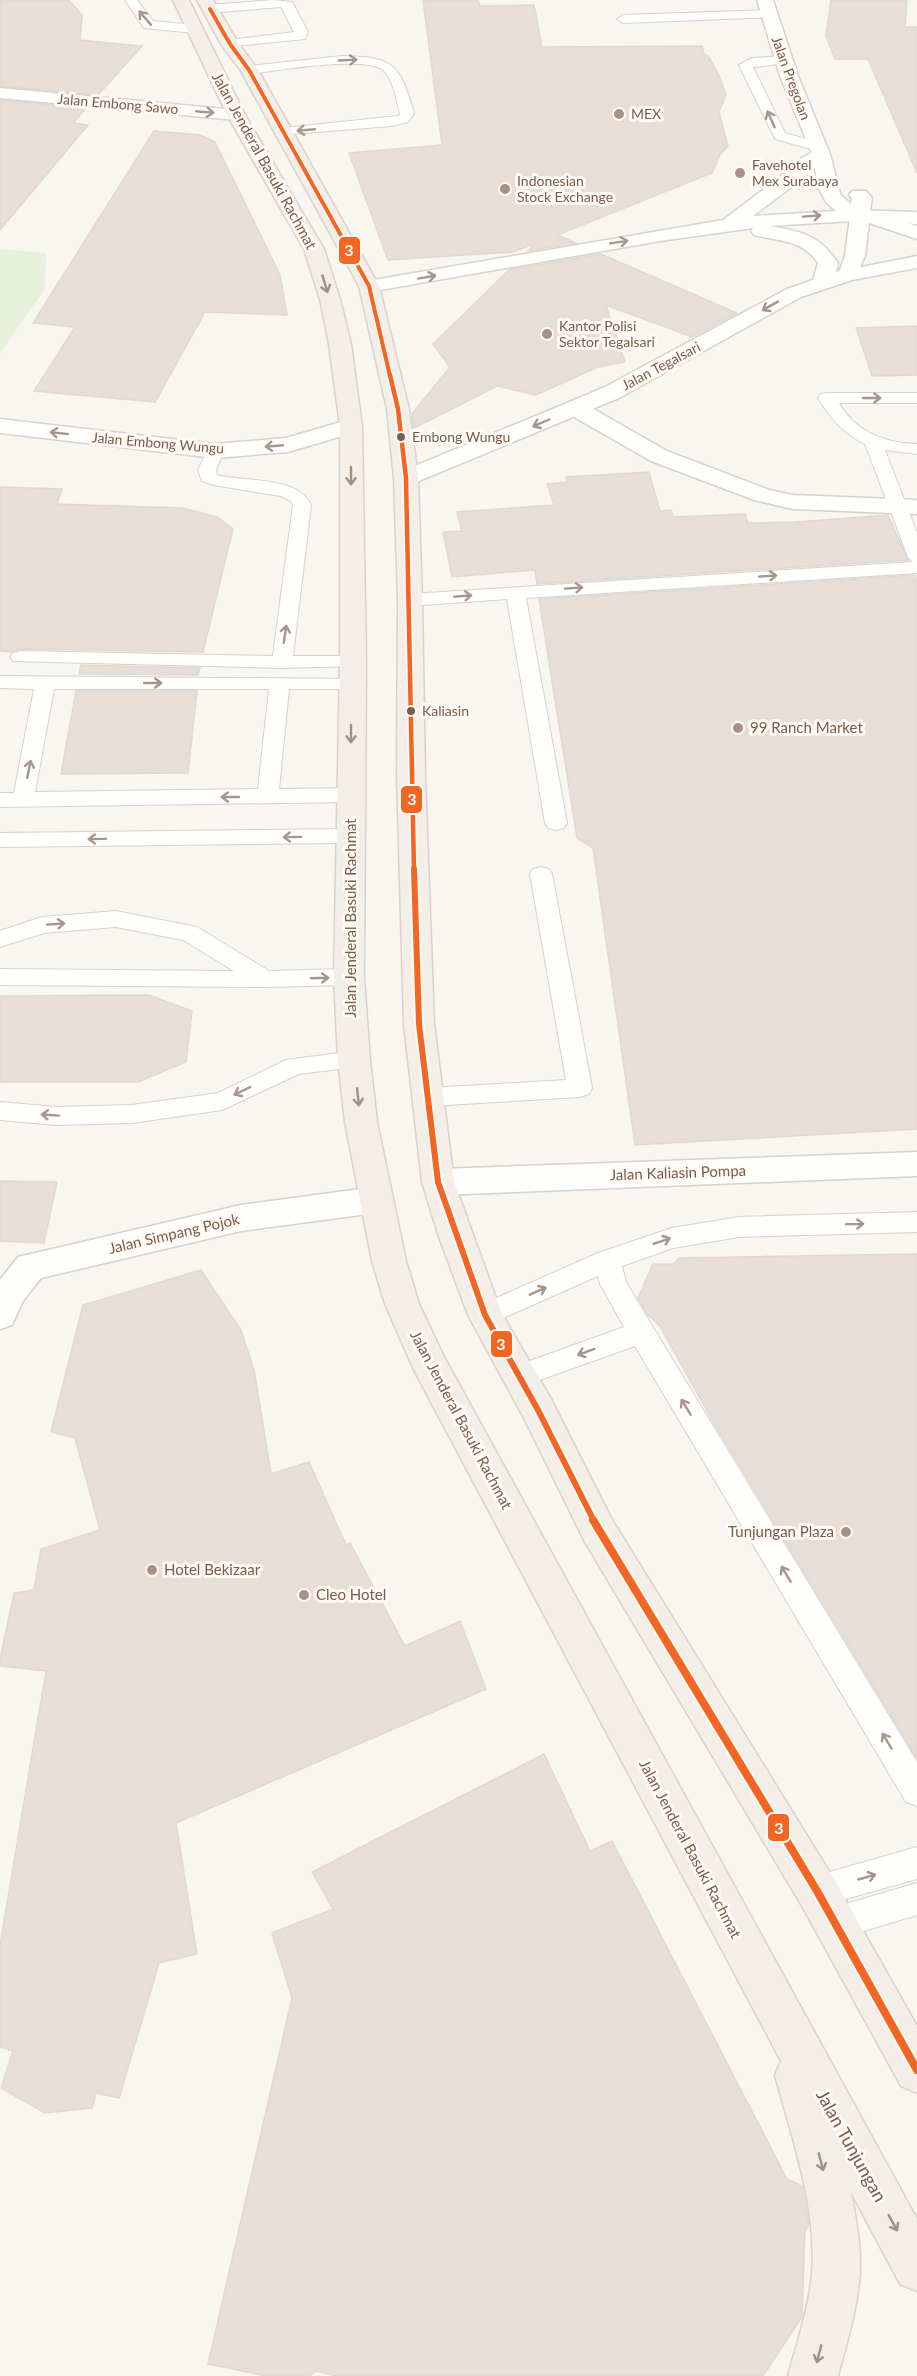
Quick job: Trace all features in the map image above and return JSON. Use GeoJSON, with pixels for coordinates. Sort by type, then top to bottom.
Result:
{"type":"FeatureCollection","features":[{"type":"Feature","properties":{"kind":"main road","name":"Jalan Jenderal Basuki Rachmat"},"geometry":{"type":"LineString","coordinates":[[181,0],[203,13],[249,70],[369,286],[398,409],[406,478],[410,600],[411,776],[419,1024],[438,1182],[485,1315],[520,1376],[598,1530],[817,1891],[917,2070]]}},
{"type":"Feature","properties":{"kind":"main road","name":"Jalan Jenderal Basuki Rachmat"},"geometry":{"type":"LineString","coordinates":[[203,13],[236,115],[314,249],[330,299],[340,344],[351,426],[352,673],[349,977],[354,1060],[361,1122],[375,1200],[402,1304],[427,1360],[785,2024]]}},
{"type":"Feature","properties":{"kind":"main road","name":"Jalan Tunjungan"},"geometry":{"type":"LineString","coordinates":[[785,2024],[917,2267]]}},
{"type":"Feature","properties":{"kind":"main road"},"geometry":{"type":"LineString","coordinates":[[785,2024],[828,2188],[836,2261],[829,2315],[813,2376]]}},
{"type":"Feature","properties":{"kind":"street","name":"Jalan Pregolan"},"geometry":{"type":"LineString","coordinates":[[767,7],[784,60],[820,150],[833,198],[846,208],[860,206],[916,223]]}},
{"type":"Feature","properties":{"kind":"street","name":"Jalan Embong Sawo"},"geometry":{"type":"LineString","coordinates":[[0,93],[236,115]]}},
{"type":"Feature","properties":{"kind":"street"},"geometry":{"type":"LineString","coordinates":[[729,225],[799,172],[820,150]]}},
{"type":"Feature","properties":{"kind":"street"},"geometry":{"type":"LineString","coordinates":[[369,286],[709,227],[860,206],[856,255],[848,275]]}},
{"type":"Feature","properties":{"kind":"street"},"geometry":{"type":"LineString","coordinates":[[709,227],[754,230],[802,239],[824,255],[828,269],[823,281]]}},
{"type":"Feature","properties":{"kind":"street","name":"Jalan Tegalsari"},"geometry":{"type":"LineString","coordinates":[[406,478],[611,393],[794,293],[823,281],[917,262]]}},
{"type":"Feature","properties":{"kind":"street"},"geometry":{"type":"LineString","coordinates":[[575,408],[659,456],[762,495],[793,502],[907,506]]}},
{"type":"Feature","properties":{"kind":"street","name":"Jalan Embong Wungu"},"geometry":{"type":"LineString","coordinates":[[0,426],[215,451],[288,445],[351,426]]}},
{"type":"Feature","properties":{"kind":"street","name":"Jalan Kaliasin Pompa"},"geometry":{"type":"LineString","coordinates":[[438,1182],[917,1164]]}},
{"type":"Feature","properties":{"kind":"street","name":"Jalan Simpang Pojok"},"geometry":{"type":"LineString","coordinates":[[0,1315],[9,1294],[30,1267],[241,1218],[375,1200]]}},
{"type":"Feature","properties":{"kind":"lane"},"geometry":{"type":"LineString","coordinates":[[131,0],[149,25],[203,13],[283,3],[287,5],[301,32],[300,36],[230,44]]}},
{"type":"Feature","properties":{"kind":"lane"},"geometry":{"type":"LineString","coordinates":[[623,20],[767,7]]}},
{"type":"Feature","properties":{"kind":"lane"},"geometry":{"type":"LineString","coordinates":[[249,70],[355,59],[374,61],[387,67],[393,75],[407,114],[403,119],[392,122],[283,132]]}},
{"type":"Feature","properties":{"kind":"lane"},"geometry":{"type":"LineString","coordinates":[[784,60],[752,62],[746,65],[780,136],[820,150]]}},
{"type":"Feature","properties":{"kind":"lane"},"geometry":{"type":"LineString","coordinates":[[917,398],[827,398],[844,424],[873,441],[890,448],[917,449]]}},
{"type":"Feature","properties":{"kind":"lane"},"geometry":{"type":"LineString","coordinates":[[873,441],[907,506],[917,558]]}},
{"type":"Feature","properties":{"kind":"lane"},"geometry":{"type":"LineString","coordinates":[[215,451],[207,470],[208,477],[213,480],[286,491],[299,498],[302,505],[282,662]]}},
{"type":"Feature","properties":{"kind":"lane"},"geometry":{"type":"LineString","coordinates":[[410,600],[917,567]]}},
{"type":"Feature","properties":{"kind":"lane"},"geometry":{"type":"LineString","coordinates":[[515,592],[556,823]]}},
{"type":"Feature","properties":{"kind":"lane"},"geometry":{"type":"LineString","coordinates":[[20,657],[282,662],[352,673]]}},
{"type":"Feature","properties":{"kind":"lane"},"geometry":{"type":"LineString","coordinates":[[0,682],[280,683],[352,673]]}},
{"type":"Feature","properties":{"kind":"lane"},"geometry":{"type":"LineString","coordinates":[[23,799],[45,683]]}},
{"type":"Feature","properties":{"kind":"lane"},"geometry":{"type":"LineString","coordinates":[[268,797],[280,683]]}},
{"type":"Feature","properties":{"kind":"lane"},"geometry":{"type":"LineString","coordinates":[[0,800],[351,795]]}},
{"type":"Feature","properties":{"kind":"lane"},"geometry":{"type":"LineString","coordinates":[[0,840],[350,836]]}},
{"type":"Feature","properties":{"kind":"lane"},"geometry":{"type":"LineString","coordinates":[[429,1096],[580,1088],[541,874]]}},
{"type":"Feature","properties":{"kind":"lane"},"geometry":{"type":"LineString","coordinates":[[0,939],[42,925],[116,919],[189,933],[265,979]]}},
{"type":"Feature","properties":{"kind":"lane"},"geometry":{"type":"LineString","coordinates":[[0,977],[265,979],[349,977]]}},
{"type":"Feature","properties":{"kind":"lane"},"geometry":{"type":"LineString","coordinates":[[0,1111],[57,1116],[132,1114],[222,1101],[295,1066],[354,1060]]}},
{"type":"Feature","properties":{"kind":"lane"},"geometry":{"type":"LineString","coordinates":[[485,1315],[607,1260],[672,1238],[739,1227],[917,1222]]}},
{"type":"Feature","properties":{"kind":"lane"},"geometry":{"type":"LineString","coordinates":[[607,1260],[613,1284],[640,1332],[917,1791]]}},
{"type":"Feature","properties":{"kind":"lane"},"geometry":{"type":"LineString","coordinates":[[520,1376],[640,1332]]}},
{"type":"Feature","properties":{"kind":"lane"},"geometry":{"type":"LineString","coordinates":[[817,1891],[917,1863]]}},
{"type":"Feature","properties":{"kind":"lane"},"geometry":{"type":"LineString","coordinates":[[834,1923],[917,1899]]}},
{"type":"Feature","properties":{"kind":"green space"},"geometry":{"type":"Polygon","coordinates":[[[0,249],[46,253],[45,289],[0,353],[0,249]]]}},
{"type":"Feature","properties":{"kind":"building"},"geometry":{"type":"Polygon","coordinates":[[[0,0],[69,0],[82,15],[80,40],[142,46],[98,95],[0,86],[0,0]]]}},
{"type":"Feature","properties":{"kind":"building"},"geometry":{"type":"Polygon","coordinates":[[[423,0],[478,0],[480,6],[534,5],[542,47],[702,46],[704,54],[708,56],[719,75],[726,95],[719,112],[728,146],[720,155],[712,173],[557,235],[576,243],[528,251],[536,243],[513,252],[388,260],[349,153],[442,145],[423,0]]]}},
{"type":"Feature","properties":{"kind":"building"},"geometry":{"type":"Polygon","coordinates":[[[831,0],[907,0],[905,27],[917,27],[917,173],[868,59],[835,59],[826,36],[831,0]]]}},
{"type":"Feature","properties":{"kind":"building"},"geometry":{"type":"Polygon","coordinates":[[[0,100],[86,108],[73,123],[88,125],[0,230],[0,100]]]}},
{"type":"Feature","properties":{"kind":"building"},"geometry":{"type":"Polygon","coordinates":[[[154,131],[201,135],[215,142],[280,275],[287,315],[205,312],[155,402],[34,391],[75,327],[33,323],[154,131]]]}},
{"type":"Feature","properties":{"kind":"building","name":"Kantor Polisi Sektor Tegalsari"},"geometry":{"type":"Polygon","coordinates":[[[601,254],[737,313],[692,337],[606,305],[625,362],[598,367],[536,395],[497,386],[414,428],[412,414],[450,367],[433,344],[509,270],[601,254]]]}},
{"type":"Feature","properties":{"kind":"building"},"geometry":{"type":"Polygon","coordinates":[[[917,326],[917,375],[872,376],[856,328],[917,326]]]}},
{"type":"Feature","properties":{"kind":"building"},"geometry":{"type":"Polygon","coordinates":[[[649,472],[660,511],[671,510],[673,517],[745,514],[748,523],[888,515],[908,560],[537,584],[535,570],[452,577],[443,532],[462,531],[457,512],[554,505],[547,484],[568,482],[566,477],[649,472]]]}},
{"type":"Feature","properties":{"kind":"building"},"geometry":{"type":"Polygon","coordinates":[[[0,487],[62,489],[57,504],[183,508],[217,517],[233,529],[203,652],[20,649],[11,652],[0,651],[0,487]]]}},
{"type":"Feature","properties":{"kind":"building"},"geometry":{"type":"Polygon","coordinates":[[[915,575],[917,580],[917,1129],[635,1145],[593,848],[577,838],[539,599],[915,575]]]}},
{"type":"Feature","properties":{"kind":"building"},"geometry":{"type":"Polygon","coordinates":[[[81,665],[200,668],[198,675],[79,674],[81,665]]]}},
{"type":"Feature","properties":{"kind":"building"},"geometry":{"type":"Polygon","coordinates":[[[76,691],[197,691],[188,773],[61,774],[76,691]]]}},
{"type":"Feature","properties":{"kind":"building"},"geometry":{"type":"Polygon","coordinates":[[[149,995],[192,1011],[186,1062],[138,1082],[0,1082],[0,996],[149,995]]]}},
{"type":"Feature","properties":{"kind":"building"},"geometry":{"type":"Polygon","coordinates":[[[0,1181],[57,1182],[44,1243],[0,1241],[0,1181]]]}},
{"type":"Feature","properties":{"kind":"building","name":"Tunjungan Plaza"},"geometry":{"type":"Polygon","coordinates":[[[917,1254],[917,1758],[715,1425],[659,1325],[648,1315],[638,1298],[653,1264],[673,1264],[680,1258],[917,1254]]]}},
{"type":"Feature","properties":{"kind":"building"},"geometry":{"type":"Polygon","coordinates":[[[201,1270],[241,1330],[254,1370],[271,1474],[309,1462],[346,1545],[350,1543],[405,1646],[460,1621],[486,1689],[176,1823],[197,1954],[159,1963],[119,2098],[96,2093],[92,2108],[45,2113],[1,2088],[13,2051],[0,2047],[0,1945],[46,1671],[0,1666],[0,1659],[14,1593],[34,1590],[41,1549],[100,1530],[75,1438],[51,1432],[83,1305],[201,1270]]]}},
{"type":"Feature","properties":{"kind":"building"},"geometry":{"type":"Polygon","coordinates":[[[544,1754],[590,1851],[612,1841],[787,2179],[802,2186],[809,2225],[805,2230],[802,2317],[763,2376],[335,2376],[316,2371],[310,2376],[265,2376],[208,2364],[292,1998],[272,1933],[333,1909],[312,1872],[544,1754]]]}},
{"type":"Feature","properties":{"kind":"transit line","name":"3"},"geometry":{"type":"LineString","coordinates":[[210,9],[230,44],[249,70],[369,286],[398,409],[406,478],[410,600],[411,776],[419,1024],[438,1182],[456,1237],[485,1315],[538,1410],[598,1530],[817,1891],[917,2070]]}},
{"type":"Feature","properties":{"kind":"place","name":"MEX"},"geometry":{"type":"Point","coordinates":[619,114]}},
{"type":"Feature","properties":{"kind":"place","name":"Favehotel Mex Surabaya"},"geometry":{"type":"Point","coordinates":[740,173]}},
{"type":"Feature","properties":{"kind":"place","name":"Indonesian Stock Exchange"},"geometry":{"type":"Point","coordinates":[505,189]}},
{"type":"Feature","properties":{"kind":"place","name":"Kantor Polisi Sektor Tegalsari"},"geometry":{"type":"Point","coordinates":[547,334]}},
{"type":"Feature","properties":{"kind":"place","name":"Embong Wungu"},"geometry":{"type":"Point","coordinates":[401,437]}},
{"type":"Feature","properties":{"kind":"place","name":"Kaliasin"},"geometry":{"type":"Point","coordinates":[411,711]}},
{"type":"Feature","properties":{"kind":"place","name":"99 Ranch Market"},"geometry":{"type":"Point","coordinates":[738,728]}},
{"type":"Feature","properties":{"kind":"place","name":"Tunjungan Plaza"},"geometry":{"type":"Point","coordinates":[846,1532]}},
{"type":"Feature","properties":{"kind":"place","name":"Hotel Bekizaar"},"geometry":{"type":"Point","coordinates":[152,1570]}},
{"type":"Feature","properties":{"kind":"place","name":"Cleo Hotel"},"geometry":{"type":"Point","coordinates":[304,1595]}}]}
